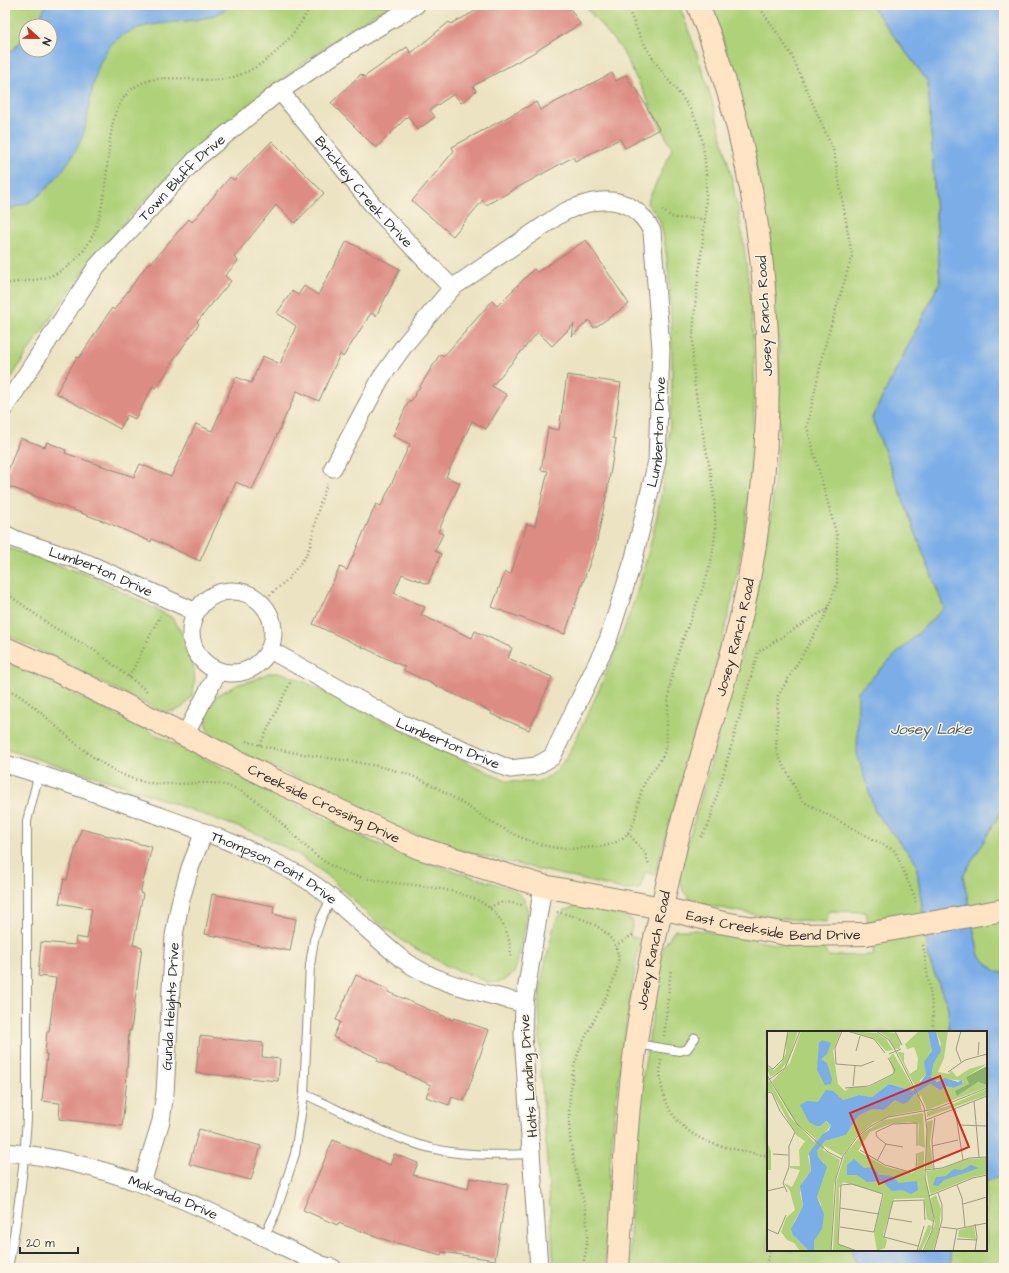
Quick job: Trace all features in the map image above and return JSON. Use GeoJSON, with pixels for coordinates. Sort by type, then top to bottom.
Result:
{"type":"FeatureCollection","features":[{"type":"Feature","properties":{"kind":"street","name":"Town Bluff Drive"},"geometry":{"type":"LineString","coordinates":[[5,407],[97,266],[197,158],[280,91],[360,38],[416,5]]}},
{"type":"Feature","properties":{"kind":"street","name":"Josey Ranch Road"},"geometry":{"type":"LineString","coordinates":[[618,1268],[624,1161],[636,1044],[644,994],[676,842],[728,668],[746,592],[759,523],[767,433],[767,338],[761,255],[750,184],[732,110],[711,37],[698,5]]}},
{"type":"Feature","properties":{"kind":"street","name":"Brickley Creek Drive"},"geometry":{"type":"LineString","coordinates":[[280,91],[376,209],[452,288]]}},
{"type":"Feature","properties":{"kind":"street","name":"Lumberton Drive"},"geometry":{"type":"LineString","coordinates":[[270,650],[401,723],[510,769],[536,766],[552,757],[608,640],[634,558],[657,461],[661,349],[657,276],[652,230],[646,220],[627,205],[613,200],[599,200],[585,204],[562,214],[452,288],[406,343],[381,378],[333,468]]}},
{"type":"Feature","properties":{"kind":"street","name":"Lumberton Drive"},"geometry":{"type":"LineString","coordinates":[[5,534],[17,540],[87,563],[196,612]]}},
{"type":"Feature","properties":{"kind":"street"},"geometry":{"type":"LineString","coordinates":[[231,590],[245,592],[261,603],[267,609],[273,622],[273,637],[270,650],[263,661],[242,673],[230,674],[218,672],[206,665],[196,654],[191,640],[191,626],[196,612],[204,601],[217,594],[231,590]]}},
{"type":"Feature","properties":{"kind":"street","name":"Creekside Crossing Drive"},"geometry":{"type":"LineString","coordinates":[[5,648],[54,670],[276,781],[419,848],[543,886],[662,908]]}},
{"type":"Feature","properties":{"kind":"street"},"geometry":{"type":"LineString","coordinates":[[185,735],[218,672]]}},
{"type":"Feature","properties":{"kind":"street","name":"Thompson Point Drive"},"geometry":{"type":"LineString","coordinates":[[5,764],[39,773],[204,832],[268,858],[300,875],[332,897],[403,959],[441,980],[524,1004]]}},
{"type":"Feature","properties":{"kind":"street","name":"Gunda Heights Drive"},"geometry":{"type":"LineString","coordinates":[[142,1183],[161,1121],[164,1100],[174,936],[180,903],[190,868],[204,832]]}},
{"type":"Feature","properties":{"kind":"street","name":"Holts Landing Drive"},"geometry":{"type":"LineString","coordinates":[[539,1268],[533,1154],[523,1034],[524,1004],[543,886]]}},
{"type":"Feature","properties":{"kind":"street","name":"East Creekside Bend Drive"},"geometry":{"type":"LineString","coordinates":[[662,908],[719,922],[792,935],[866,934],[1004,910]]}},
{"type":"Feature","properties":{"kind":"street","name":"Makanda Drive"},"geometry":{"type":"LineString","coordinates":[[5,1152],[81,1164],[142,1183],[264,1237],[325,1267]]}},
{"type":"Feature","properties":{"kind":"lane"},"geometry":{"type":"LineString","coordinates":[[8,1268],[19,1209],[25,1154],[27,1119],[27,821],[39,773]]}},
{"type":"Feature","properties":{"kind":"lane"},"geometry":{"type":"LineString","coordinates":[[264,1237],[276,1212],[295,1154],[304,1094],[310,965],[314,940],[321,919],[332,897]]}},
{"type":"Feature","properties":{"kind":"lane"},"geometry":{"type":"LineString","coordinates":[[636,1044],[680,1051],[687,1049],[695,1038]]}},
{"type":"Feature","properties":{"kind":"lane"},"geometry":{"type":"LineString","coordinates":[[304,1094],[417,1144],[444,1151],[472,1154],[533,1154]]}},
{"type":"Feature","properties":{"kind":"path"},"geometry":{"type":"LineString","coordinates":[[5,284],[52,275],[78,256],[90,240],[97,226],[104,202],[112,128],[116,111],[129,92],[140,84],[155,80],[229,78],[252,69],[277,52],[291,38],[311,5]]}},
{"type":"Feature","properties":{"kind":"path"},"geometry":{"type":"LineString","coordinates":[[241,739],[260,745],[371,764],[401,772],[426,782],[516,836],[552,848],[574,849],[606,846],[617,842],[628,833],[637,815],[642,788],[664,754],[667,742],[666,728],[669,692],[675,664],[704,587],[712,560],[715,533],[714,505],[696,400],[693,360],[695,307],[704,219],[704,160],[699,130],[693,112],[661,71],[644,41],[627,5]]}},
{"type":"Feature","properties":{"kind":"path"},"geometry":{"type":"LineString","coordinates":[[758,5],[791,54],[834,152],[852,256],[824,349],[807,427],[837,536],[837,584],[824,618],[778,696],[776,751],[802,801],[895,852],[915,898],[916,906]]}},
{"type":"Feature","properties":{"kind":"path"},"geometry":{"type":"LineString","coordinates":[[658,206],[674,218],[704,219]]}},
{"type":"Feature","properties":{"kind":"path"},"geometry":{"type":"LineString","coordinates":[[261,603],[289,578],[305,558],[310,546],[319,508],[333,468]]}},
{"type":"Feature","properties":{"kind":"path"},"geometry":{"type":"LineString","coordinates":[[5,592],[50,625],[97,652],[150,693]]}},
{"type":"Feature","properties":{"kind":"path"},"geometry":{"type":"LineString","coordinates":[[129,677],[169,599]]}},
{"type":"Feature","properties":{"kind":"path"},"geometry":{"type":"LineString","coordinates":[[697,842],[709,824],[758,652],[828,608]]}},
{"type":"Feature","properties":{"kind":"path"},"geometry":{"type":"LineString","coordinates":[[260,745],[298,666]]}},
{"type":"Feature","properties":{"kind":"path"},"geometry":{"type":"LineString","coordinates":[[5,688],[24,699],[93,756],[112,769],[129,777],[161,784],[223,784],[234,788],[260,805],[326,863],[341,871],[360,878],[420,885],[458,893],[475,899],[490,908],[501,920],[508,935],[511,951],[511,963]]}},
{"type":"Feature","properties":{"kind":"path"},"geometry":{"type":"LineString","coordinates":[[628,833],[648,858],[648,871]]}},
{"type":"Feature","properties":{"kind":"path"},"geometry":{"type":"LineString","coordinates":[[490,908],[497,902],[505,902],[571,915],[600,927],[615,946],[619,963],[618,970],[586,1034],[574,1066],[571,1090],[569,1117],[571,1149],[587,1209],[589,1232],[582,1268]]}},
{"type":"Feature","properties":{"kind":"path"},"geometry":{"type":"LineString","coordinates":[[615,946],[634,934]]}},
{"type":"Feature","properties":{"kind":"path"},"geometry":{"type":"LineString","coordinates":[[922,943],[933,1011],[933,1031]]}},
{"type":"Feature","properties":{"kind":"path"},"geometry":{"type":"LineString","coordinates":[[672,967],[660,1072],[664,1100],[672,1113],[691,1133],[707,1141],[760,1155],[767,1155]]}},
{"type":"Feature","properties":{"kind":"path"},"geometry":{"type":"LineString","coordinates":[[764,1268],[770,1251]]}},
{"type":"Feature","properties":{"kind":"green space"},"geometry":{"type":"Polygon","coordinates":[[[5,5],[392,5],[366,20],[317,53],[247,106],[201,145],[137,208],[117,231],[72,288],[31,347],[5,388],[5,5]]]}},
{"type":"Feature","properties":{"kind":"green space"},"geometry":{"type":"Polygon","coordinates":[[[584,5],[679,5],[704,76],[724,147],[740,219],[749,291],[754,364],[753,437],[747,511],[735,585],[727,619],[655,875],[645,872],[640,889],[626,890],[466,852],[401,829],[216,740],[207,729],[206,719],[207,710],[219,694],[239,684],[254,680],[268,673],[282,673],[298,679],[506,781],[534,782],[545,779],[557,770],[572,747],[618,645],[643,573],[653,536],[666,461],[672,384],[671,308],[667,257],[659,219],[647,203],[672,149],[622,50],[584,5]]]}},
{"type":"Feature","properties":{"kind":"green space"},"geometry":{"type":"Polygon","coordinates":[[[710,5],[871,5],[928,82],[940,282],[872,418],[944,608],[858,691],[875,812],[916,862],[929,960],[948,1007],[949,1031],[767,1031],[767,1251],[851,1251],[858,1268],[630,1268],[630,1225],[636,1120],[664,945],[675,930],[697,930],[775,944],[823,948],[828,956],[874,955],[866,912],[829,911],[827,922],[774,918],[694,903],[683,891],[679,874],[744,646],[770,522],[779,436],[779,343],[769,230],[750,138],[722,37],[710,5]]]}},
{"type":"Feature","properties":{"kind":"green space"},"geometry":{"type":"Polygon","coordinates":[[[5,547],[91,576],[171,617],[183,635],[192,659],[194,684],[192,695],[186,704],[180,709],[173,711],[158,710],[5,634],[5,547]]]}},
{"type":"Feature","properties":{"kind":"green space"},"geometry":{"type":"Polygon","coordinates":[[[5,660],[371,841],[419,860],[515,890],[524,899],[528,912],[514,973],[504,981],[491,983],[449,967],[404,942],[371,917],[327,875],[296,853],[260,835],[122,785],[5,749],[5,660]]]}},
{"type":"Feature","properties":{"kind":"green space"},"geometry":{"type":"Polygon","coordinates":[[[1004,807],[1004,973],[997,972],[979,956],[963,876],[1004,807]]]}},
{"type":"Feature","properties":{"kind":"green space"},"geometry":{"type":"Polygon","coordinates":[[[576,906],[605,910],[626,917],[633,921],[630,936],[640,939],[616,1103],[608,1185],[606,1268],[554,1268],[541,1073],[539,1002],[543,973],[557,918],[565,910],[576,906]]]}},
{"type":"Feature","properties":{"kind":"green space"},"geometry":{"type":"Polygon","coordinates":[[[1004,1173],[1004,1268],[952,1268],[950,1251],[987,1251],[987,1182],[1004,1173]]]}},
{"type":"Feature","properties":{"kind":"water"},"geometry":{"type":"Polygon","coordinates":[[[46,5],[231,5],[219,13],[204,18],[138,28],[123,35],[110,46],[102,58],[97,72],[83,135],[75,152],[57,177],[36,198],[25,204],[5,211],[5,53],[14,49],[18,44],[18,58],[58,58],[58,18],[39,18],[46,5]]]}},
{"type":"Feature","properties":{"kind":"water","name":"Josey Lake"},"geometry":{"type":"Polygon","coordinates":[[[871,5],[1004,5],[1004,807],[963,876],[979,956],[997,972],[1004,973],[1004,1173],[987,1182],[987,1031],[949,1031],[948,1007],[929,960],[916,862],[875,812],[857,754],[858,691],[944,608],[872,418],[940,282],[928,82],[871,5]]]}},
{"type":"Feature","properties":{"kind":"water"},"geometry":{"type":"Polygon","coordinates":[[[851,1251],[950,1251],[952,1268],[858,1268],[851,1251]]]}},
{"type":"Feature","properties":{"kind":"building"},"geometry":{"type":"Polygon","coordinates":[[[487,5],[568,5],[580,24],[533,53],[473,86],[476,91],[461,103],[454,94],[430,110],[435,117],[417,130],[408,116],[376,148],[331,103],[361,74],[364,77],[407,47],[411,53],[449,22],[451,24],[487,5]]]}},
{"type":"Feature","properties":{"kind":"building"},"geometry":{"type":"Polygon","coordinates":[[[612,73],[616,81],[626,75],[634,89],[636,88],[659,129],[625,148],[620,139],[575,161],[573,157],[486,205],[483,200],[453,236],[412,201],[454,151],[452,147],[536,102],[540,110],[612,73]]]}},
{"type":"Feature","properties":{"kind":"building"},"geometry":{"type":"Polygon","coordinates":[[[272,141],[324,193],[295,223],[276,205],[234,257],[238,261],[225,276],[231,281],[197,322],[199,324],[170,365],[171,366],[156,388],[153,386],[135,419],[127,415],[120,429],[56,393],[77,357],[79,358],[112,308],[114,310],[149,262],[151,263],[189,219],[192,222],[230,177],[234,180],[272,141]]]}},
{"type":"Feature","properties":{"kind":"building"},"geometry":{"type":"Polygon","coordinates":[[[586,240],[629,304],[594,328],[589,320],[572,336],[574,324],[552,346],[538,332],[492,386],[507,395],[486,429],[472,421],[446,477],[460,483],[438,532],[443,534],[435,551],[441,554],[428,584],[402,574],[394,593],[425,607],[421,615],[472,638],[475,631],[512,648],[508,658],[552,677],[529,730],[491,714],[492,712],[403,670],[405,667],[313,624],[340,567],[347,570],[376,504],[381,506],[410,444],[393,436],[409,400],[411,401],[440,354],[444,356],[492,301],[497,306],[534,269],[537,272],[586,240]]]}},
{"type":"Feature","properties":{"kind":"building"},"geometry":{"type":"Polygon","coordinates":[[[347,241],[400,269],[376,316],[371,313],[343,357],[340,354],[319,401],[297,391],[252,490],[236,482],[200,561],[152,539],[151,542],[111,524],[5,485],[5,479],[20,438],[45,447],[47,442],[66,450],[65,453],[134,477],[140,464],[171,477],[196,424],[212,431],[236,377],[251,383],[263,356],[280,364],[296,326],[277,313],[292,291],[298,295],[304,286],[318,295],[347,241]]]}},
{"type":"Feature","properties":{"kind":"building"},"geometry":{"type":"Polygon","coordinates":[[[567,375],[621,383],[613,438],[616,439],[596,545],[565,634],[492,607],[505,572],[511,574],[527,524],[535,526],[548,471],[541,470],[548,428],[559,430],[567,375]]]}},
{"type":"Feature","properties":{"kind":"building"},"geometry":{"type":"Polygon","coordinates":[[[81,829],[152,847],[140,893],[143,894],[133,945],[142,947],[131,1031],[129,1030],[126,1088],[122,1126],[59,1119],[60,1103],[42,1101],[47,1054],[45,1054],[47,1031],[49,1031],[56,978],[38,976],[41,942],[75,945],[76,937],[87,939],[92,909],[59,903],[64,879],[67,880],[81,829]]]}},
{"type":"Feature","properties":{"kind":"building"},"geometry":{"type":"Polygon","coordinates":[[[212,894],[274,906],[273,914],[296,919],[290,951],[205,934],[212,894]]]}},
{"type":"Feature","properties":{"kind":"building"},"geometry":{"type":"Polygon","coordinates":[[[356,975],[389,990],[388,992],[453,1020],[454,1018],[489,1030],[464,1101],[452,1097],[449,1105],[426,1097],[431,1085],[377,1061],[378,1058],[333,1037],[340,1022],[336,1020],[356,975]]]}},
{"type":"Feature","properties":{"kind":"building"},"geometry":{"type":"Polygon","coordinates":[[[200,1036],[263,1043],[262,1057],[280,1059],[278,1081],[196,1073],[200,1036]]]}},
{"type":"Feature","properties":{"kind":"building"},"geometry":{"type":"Polygon","coordinates":[[[199,1129],[261,1146],[251,1180],[189,1164],[199,1129]]]}},
{"type":"Feature","properties":{"kind":"building"},"geometry":{"type":"Polygon","coordinates":[[[333,1140],[390,1165],[394,1154],[418,1163],[413,1175],[468,1189],[470,1178],[508,1184],[495,1260],[442,1252],[441,1255],[389,1241],[338,1223],[337,1225],[303,1210],[333,1140]]]}}]}
